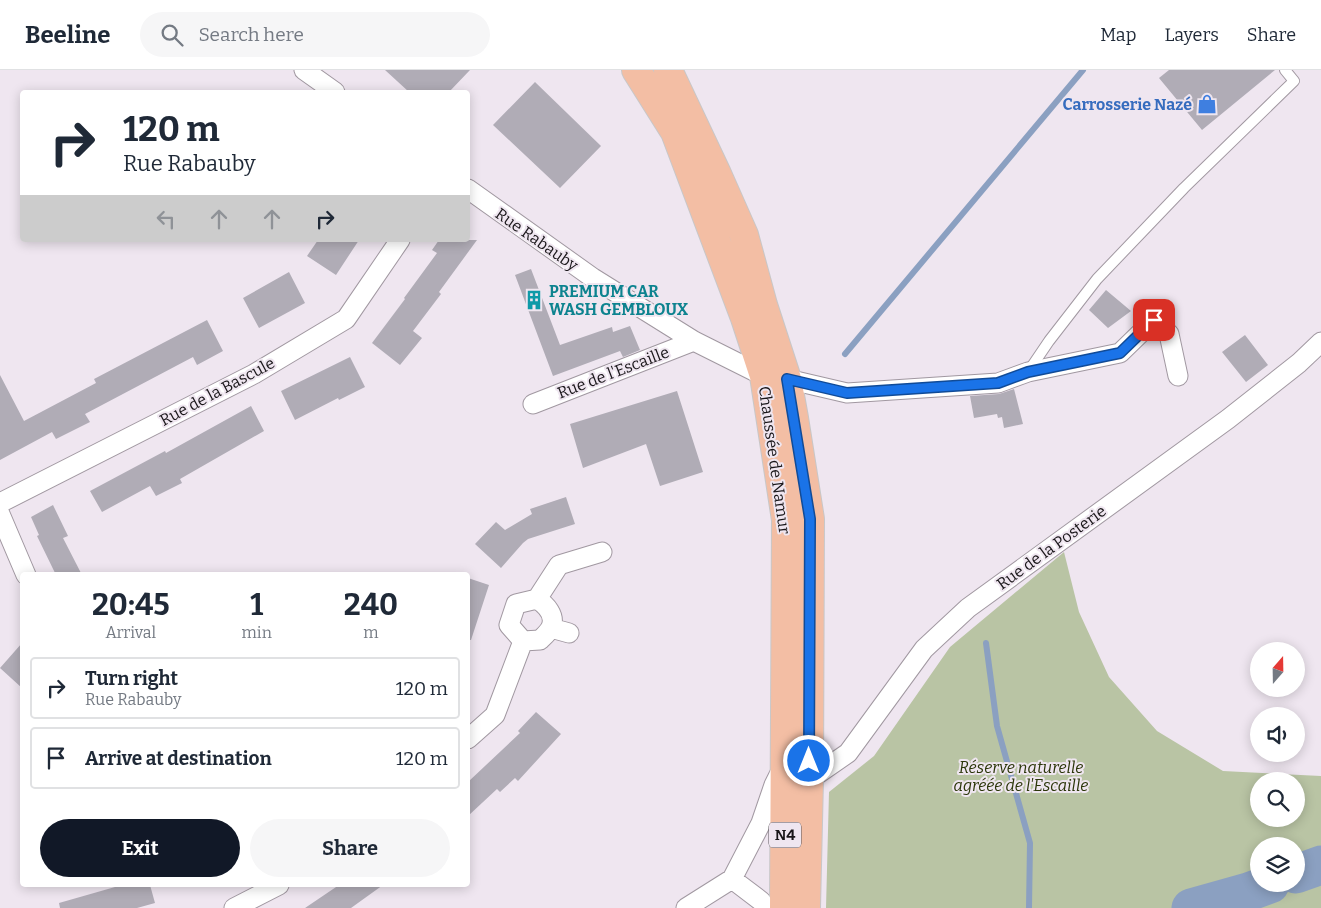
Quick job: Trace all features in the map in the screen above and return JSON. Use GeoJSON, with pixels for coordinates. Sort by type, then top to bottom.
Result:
{"type":"FeatureCollection","features":[{"type":"Feature","properties":{"kind":"main road","name":"Chaussée de Namur"},"geometry":{"type":"LineString","coordinates":[[636,70],[674,132],[745,318],[775,377],[786,520],[784,908]]}},
{"type":"Feature","properties":{"kind":"main road","name":"Chaussée de Namur"},"geometry":{"type":"LineString","coordinates":[[668,70],[744,234],[763,305],[775,377],[810,519],[806,908]]}},
{"type":"Feature","properties":{"kind":"street"},"geometry":{"type":"LineString","coordinates":[[304,70],[332,90]]}},
{"type":"Feature","properties":{"kind":"street","name":"Rue Rabauby"},"geometry":{"type":"LineString","coordinates":[[470,190],[593,278],[694,341],[775,377],[847,393],[998,383],[1028,372],[1120,353],[1154,320],[1169,334],[1178,376]]}},
{"type":"Feature","properties":{"kind":"street","name":"Rue de la Bascule"},"geometry":{"type":"LineString","coordinates":[[0,503],[254,374],[346,319],[399,242]]}},
{"type":"Feature","properties":{"kind":"street","name":"Rue de l'Escaille"},"geometry":{"type":"LineString","coordinates":[[533,404],[694,341]]}},
{"type":"Feature","properties":{"kind":"street","name":"Rue de la Posterie"},"geometry":{"type":"LineString","coordinates":[[808,780],[848,753],[924,650],[968,608],[1228,419],[1299,363],[1321,342]]}},
{"type":"Feature","properties":{"kind":"street"},"geometry":{"type":"LineString","coordinates":[[0,514],[25,572]]}},
{"type":"Feature","properties":{"kind":"street"},"geometry":{"type":"LineString","coordinates":[[523,641],[509,625],[516,604],[537,599],[559,565],[602,552]]}},
{"type":"Feature","properties":{"kind":"street"},"geometry":{"type":"LineString","coordinates":[[523,641],[540,640],[560,630],[546,606],[537,599]]}},
{"type":"Feature","properties":{"kind":"street"},"geometry":{"type":"LineString","coordinates":[[470,737],[495,715],[523,641]]}},
{"type":"Feature","properties":{"kind":"street"},"geometry":{"type":"LineString","coordinates":[[686,908],[732,879],[761,823],[774,785],[785,763]]}},
{"type":"Feature","properties":{"kind":"street"},"geometry":{"type":"LineString","coordinates":[[732,879],[761,901],[765,908]]}},
{"type":"Feature","properties":{"kind":"street"},"geometry":{"type":"LineString","coordinates":[[234,908],[271,887]]}},
{"type":"Feature","properties":{"kind":"lane"},"geometry":{"type":"LineString","coordinates":[[1028,372],[1049,341],[1097,279],[1184,188],[1294,81],[1285,70]]}},
{"type":"Feature","properties":{"kind":"green space","name":"Réserve naturelle agréée de l'Escaille"},"geometry":{"type":"Polygon","coordinates":[[[1064,552],[1079,612],[1109,677],[1157,731],[1223,771],[1250,772],[1250,827],[1305,827],[1305,775],[1321,776],[1321,908],[826,908],[829,792],[874,756],[950,647],[1064,552]]]}},
{"type":"Feature","properties":{"kind":"building"},"geometry":{"type":"Polygon","coordinates":[[[385,70],[470,70],[451,90],[407,90],[385,70]]]}},
{"type":"Feature","properties":{"kind":"building","name":"Carrosserie Nazé"},"geometry":{"type":"Polygon","coordinates":[[[1169,70],[1275,70],[1202,130],[1159,78],[1169,70]]]}},
{"type":"Feature","properties":{"kind":"building"},"geometry":{"type":"Polygon","coordinates":[[[535,82],[601,146],[560,188],[493,125],[535,82]]]}},
{"type":"Feature","properties":{"kind":"building"},"geometry":{"type":"Polygon","coordinates":[[[470,240],[477,240],[439,292],[441,294],[413,331],[422,338],[400,365],[372,343],[437,253],[432,250],[438,242],[470,242],[470,240]]]}},
{"type":"Feature","properties":{"kind":"building"},"geometry":{"type":"Polygon","coordinates":[[[317,242],[358,242],[336,275],[307,256],[317,242]]]}},
{"type":"Feature","properties":{"kind":"building","name":"PREMIUM CAR WASH GEMBLOUX"},"geometry":{"type":"Polygon","coordinates":[[[531,269],[560,345],[612,327],[613,332],[630,326],[640,350],[623,357],[620,351],[553,376],[515,275],[531,269]]]}},
{"type":"Feature","properties":{"kind":"building"},"geometry":{"type":"Polygon","coordinates":[[[289,272],[305,303],[259,328],[243,298],[289,272]]]}},
{"type":"Feature","properties":{"kind":"building"},"geometry":{"type":"Polygon","coordinates":[[[1106,290],[1131,311],[1108,328],[1089,310],[1106,290]]]}},
{"type":"Feature","properties":{"kind":"building"},"geometry":{"type":"Polygon","coordinates":[[[207,320],[223,351],[197,365],[193,357],[85,414],[90,422],[56,439],[52,432],[0,460],[0,375],[24,421],[96,383],[94,379],[207,320]]]}},
{"type":"Feature","properties":{"kind":"building"},"geometry":{"type":"Polygon","coordinates":[[[1245,335],[1268,365],[1246,382],[1222,352],[1245,335]]]}},
{"type":"Feature","properties":{"kind":"building"},"geometry":{"type":"Polygon","coordinates":[[[350,357],[365,387],[339,400],[338,398],[295,420],[281,391],[350,357]]]}},
{"type":"Feature","properties":{"kind":"building"},"geometry":{"type":"Polygon","coordinates":[[[1014,389],[1023,424],[1004,428],[1002,417],[998,418],[997,414],[974,418],[970,396],[999,394],[1014,389]]]}},
{"type":"Feature","properties":{"kind":"building"},"geometry":{"type":"Polygon","coordinates":[[[677,391],[703,472],[660,486],[646,444],[583,468],[570,424],[677,391]]]}},
{"type":"Feature","properties":{"kind":"building"},"geometry":{"type":"Polygon","coordinates":[[[251,406],[264,431],[180,479],[182,483],[156,496],[150,486],[102,512],[90,491],[165,451],[166,453],[251,406]]]}},
{"type":"Feature","properties":{"kind":"building"},"geometry":{"type":"Polygon","coordinates":[[[566,497],[575,524],[528,539],[501,568],[475,544],[496,522],[505,530],[532,514],[530,509],[566,497]]]}},
{"type":"Feature","properties":{"kind":"building"},"geometry":{"type":"Polygon","coordinates":[[[53,505],[68,536],[63,538],[80,572],[55,572],[37,536],[39,535],[31,517],[53,505]]]}},
{"type":"Feature","properties":{"kind":"building"},"geometry":{"type":"Polygon","coordinates":[[[470,579],[489,585],[470,640],[470,579]]]}},
{"type":"Feature","properties":{"kind":"building"},"geometry":{"type":"Polygon","coordinates":[[[20,645],[20,686],[0,668],[20,645]]]}},
{"type":"Feature","properties":{"kind":"building"},"geometry":{"type":"Polygon","coordinates":[[[536,712],[561,734],[518,781],[515,778],[500,792],[497,789],[470,814],[470,780],[520,733],[518,731],[536,712]]]}},
{"type":"Feature","properties":{"kind":"building"},"geometry":{"type":"Polygon","coordinates":[[[115,887],[151,887],[155,903],[137,908],[60,908],[59,903],[115,887]]]}},
{"type":"Feature","properties":{"kind":"building"},"geometry":{"type":"Polygon","coordinates":[[[336,887],[380,887],[351,908],[305,908],[336,887]]]}},
{"type":"Feature","properties":{"kind":"waterway"},"geometry":{"type":"LineString","coordinates":[[845,354],[1083,70]]}},
{"type":"Feature","properties":{"kind":"waterway"},"geometry":{"type":"LineString","coordinates":[[986,643],[997,726],[1030,843],[1029,908]]}},
{"type":"Feature","properties":{"kind":"waterway"},"geometry":{"type":"LineString","coordinates":[[1305,871],[1321,865]]}},
{"type":"Feature","properties":{"kind":"waterway"},"geometry":{"type":"LineString","coordinates":[[1191,908],[1250,891]]}},
{"type":"Feature","properties":{"kind":"place","name":"Carrosserie Nazé"},"geometry":{"type":"Point","coordinates":[1207,104]}},
{"type":"Feature","properties":{"kind":"place","name":"PREMIUM CAR WASH GEMBLOUX"},"geometry":{"type":"Point","coordinates":[534,300]}},
{"type":"Feature","properties":{"kind":"route"},"geometry":{"type":"LineString","coordinates":[[809,761],[810,519],[787,379],[847,393],[998,383],[1028,372],[1120,353],[1154,320]]}}]}
